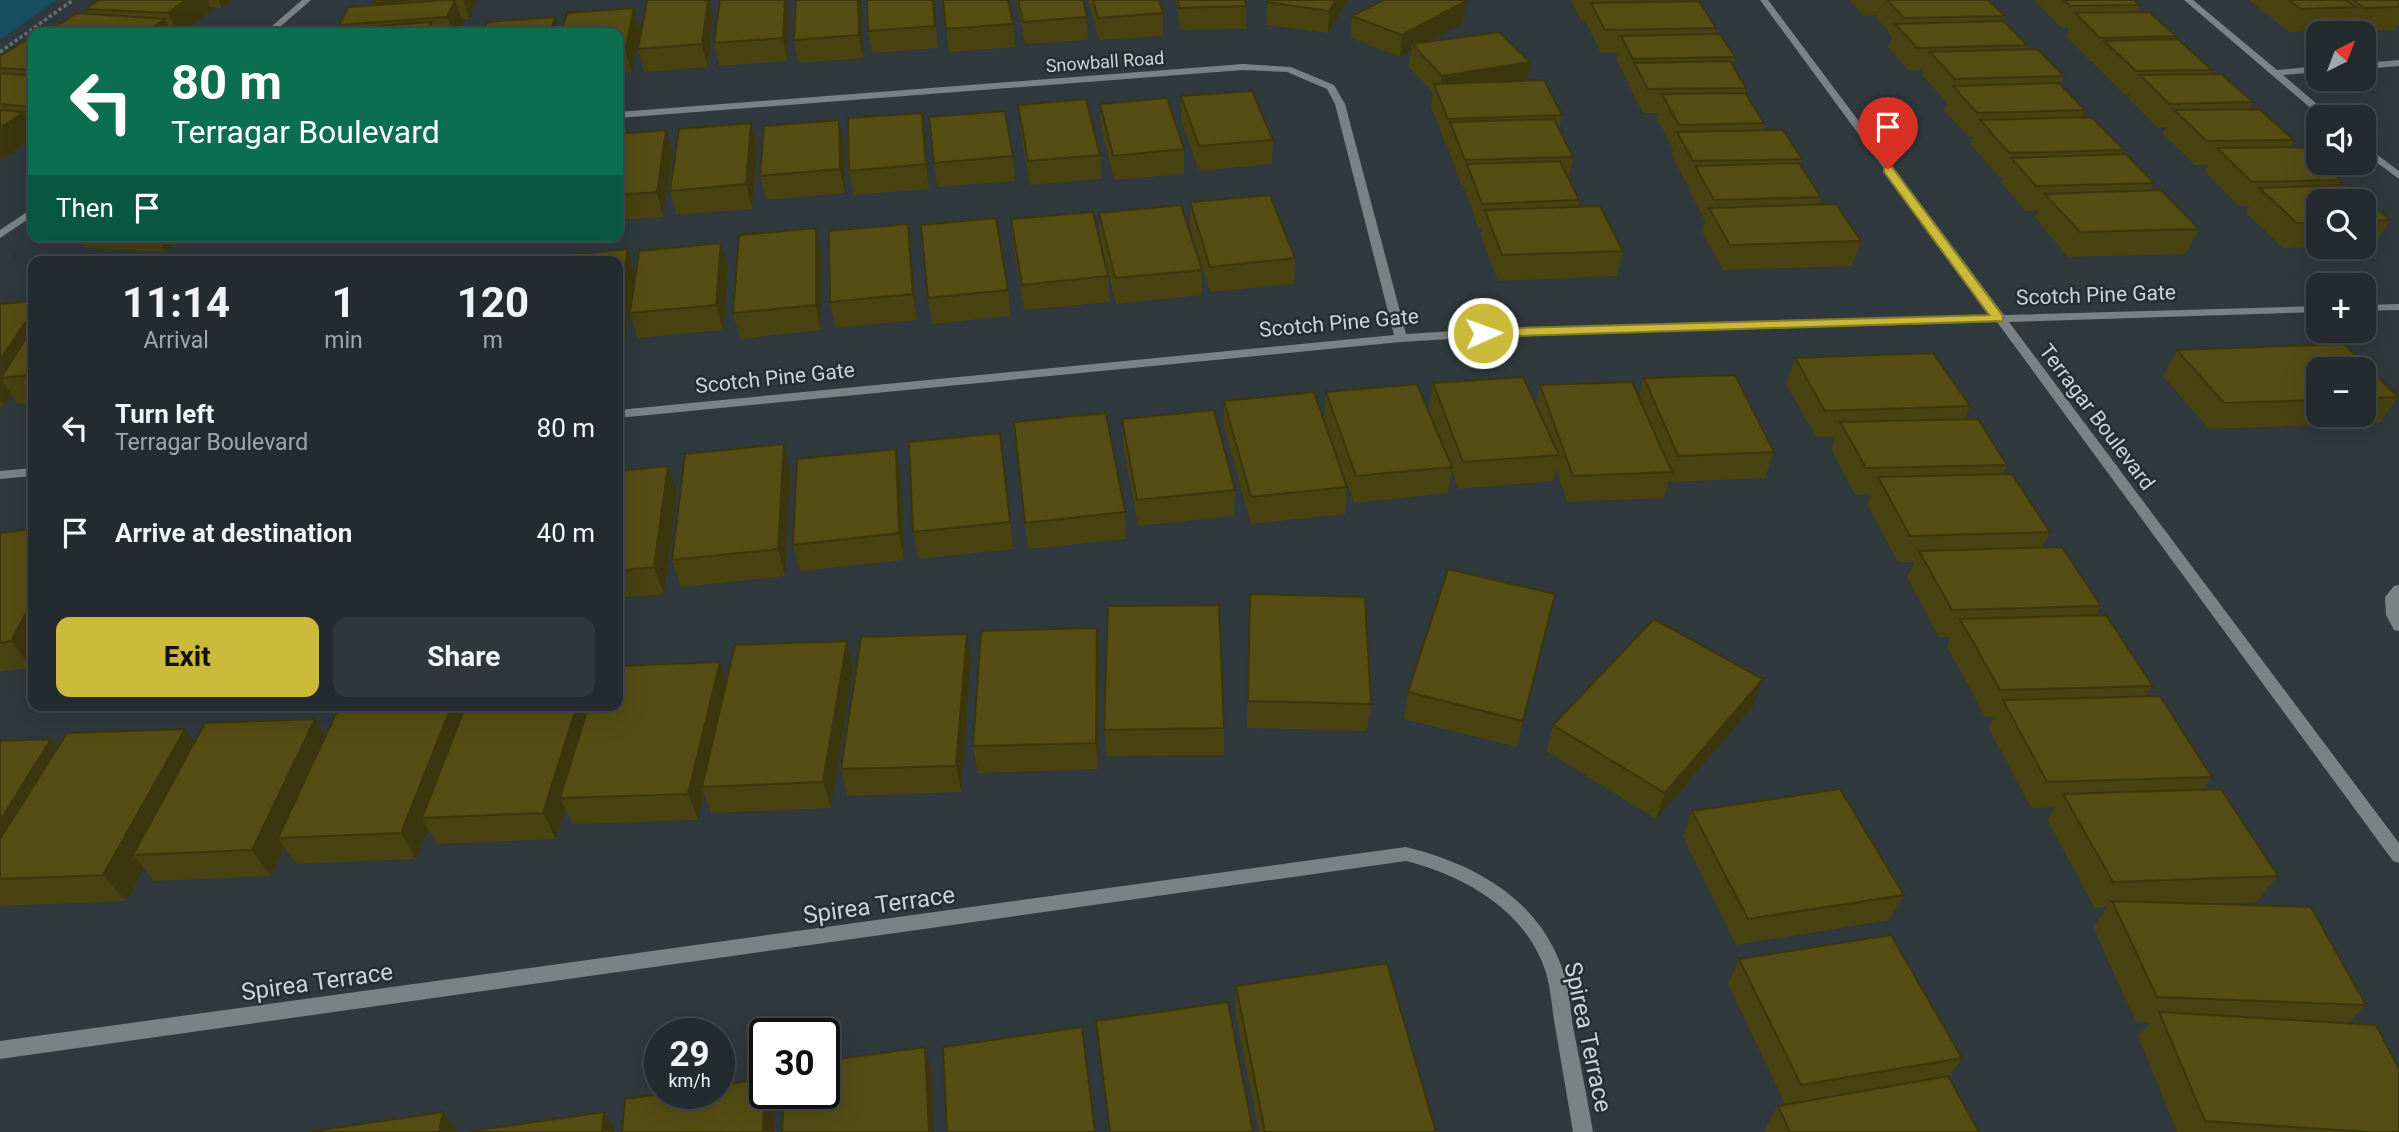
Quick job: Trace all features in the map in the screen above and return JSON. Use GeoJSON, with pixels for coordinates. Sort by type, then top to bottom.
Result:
{"type":"FeatureCollection","features":[{"type":"Feature","properties":{"kind":"street"},"geometry":{"type":"LineString","coordinates":[[274,28],[307,0]]}},
{"type":"Feature","properties":{"kind":"street","name":"Terragar Boulevard"},"geometry":{"type":"LineString","coordinates":[[1763,0],[2399,856]]}},
{"type":"Feature","properties":{"kind":"street"},"geometry":{"type":"LineString","coordinates":[[2188,0],[2312,105]]}},
{"type":"Feature","properties":{"kind":"street"},"geometry":{"type":"LineString","coordinates":[[2376,65],[2399,63]]}},
{"type":"Feature","properties":{"kind":"street","name":"Snowball Road"},"geometry":{"type":"LineString","coordinates":[[623,115],[1243,67],[1288,69],[1331,87],[1340,104],[1401,338]]}},
{"type":"Feature","properties":{"kind":"street"},"geometry":{"type":"LineString","coordinates":[[2273,73],[2306,70]]}},
{"type":"Feature","properties":{"kind":"street"},"geometry":{"type":"LineString","coordinates":[[2376,158],[2399,176]]}},
{"type":"Feature","properties":{"kind":"street"},"geometry":{"type":"LineString","coordinates":[[0,235],[28,215]]}},
{"type":"Feature","properties":{"kind":"street"},"geometry":{"type":"LineString","coordinates":[[2376,308],[2399,307]]}},
{"type":"Feature","properties":{"kind":"street","name":"Scotch Pine Gate"},"geometry":{"type":"LineString","coordinates":[[623,414],[1401,338],[1510,332],[2306,309]]}},
{"type":"Feature","properties":{"kind":"street"},"geometry":{"type":"LineString","coordinates":[[0,475],[28,472]]}},
{"type":"Feature","properties":{"kind":"street"},"geometry":{"type":"LineString","coordinates":[[2399,590],[2392,597],[2393,615],[2399,626]]}},
{"type":"Feature","properties":{"kind":"street","name":"Spirea Terrace"},"geometry":{"type":"LineString","coordinates":[[0,1050],[1406,855],[1438,861],[1468,873],[1494,889],[1535,935],[1553,968],[1583,1132]]}},
{"type":"Feature","properties":{"kind":"path"},"geometry":{"type":"LineString","coordinates":[[34,28],[73,0]]}},
{"type":"Feature","properties":{"kind":"path"},"geometry":{"type":"LineString","coordinates":[[0,52],[28,32]]}},
{"type":"Feature","properties":{"kind":"shaded area"},"geometry":{"type":"Polygon","coordinates":[[[0,0],[57,0],[0,40],[0,0]]]}},
{"type":"Feature","properties":{"kind":"building"},"geometry":{"type":"Polygon","coordinates":[[[99,0],[186,0],[168,13],[86,9],[99,0]]]}},
{"type":"Feature","properties":{"kind":"building"},"geometry":{"type":"Polygon","coordinates":[[[375,0],[411,0],[374,3],[375,0]]]}},
{"type":"Feature","properties":{"kind":"building"},"geometry":{"type":"Polygon","coordinates":[[[455,0],[447,17],[339,25],[349,7],[455,0]]]}},
{"type":"Feature","properties":{"kind":"building"},"geometry":{"type":"Polygon","coordinates":[[[647,0],[708,0],[702,44],[638,49],[647,0]]]}},
{"type":"Feature","properties":{"kind":"building"},"geometry":{"type":"Polygon","coordinates":[[[720,0],[785,0],[783,38],[714,43],[720,0]]]}},
{"type":"Feature","properties":{"kind":"building"},"geometry":{"type":"Polygon","coordinates":[[[796,0],[858,0],[859,35],[794,40],[796,0]]]}},
{"type":"Feature","properties":{"kind":"building"},"geometry":{"type":"Polygon","coordinates":[[[867,0],[933,0],[935,26],[868,31],[867,0]]]}},
{"type":"Feature","properties":{"kind":"building"},"geometry":{"type":"Polygon","coordinates":[[[943,0],[1008,0],[1013,24],[946,29],[943,0]]]}},
{"type":"Feature","properties":{"kind":"building"},"geometry":{"type":"Polygon","coordinates":[[[1018,0],[1083,0],[1087,17],[1023,22],[1018,0]]]}},
{"type":"Feature","properties":{"kind":"building"},"geometry":{"type":"Polygon","coordinates":[[[1093,0],[1159,0],[1163,13],[1098,18],[1093,0]]]}},
{"type":"Feature","properties":{"kind":"building"},"geometry":{"type":"Polygon","coordinates":[[[1178,0],[1245,0],[1246,6],[1179,8],[1178,0]]]}},
{"type":"Feature","properties":{"kind":"building"},"geometry":{"type":"Polygon","coordinates":[[[1336,0],[1329,11],[1267,2],[1336,0]]]}},
{"type":"Feature","properties":{"kind":"building"},"geometry":{"type":"Polygon","coordinates":[[[1384,0],[1466,1],[1402,35],[1352,16],[1384,0]]]}},
{"type":"Feature","properties":{"kind":"building"},"geometry":{"type":"Polygon","coordinates":[[[1887,0],[1988,0],[2005,16],[1904,18],[1887,0]]]}},
{"type":"Feature","properties":{"kind":"building"},"geometry":{"type":"Polygon","coordinates":[[[2064,0],[2134,0],[2140,5],[2070,6],[2064,0]]]}},
{"type":"Feature","properties":{"kind":"building"},"geometry":{"type":"Polygon","coordinates":[[[2289,0],[2345,0],[2356,7],[2301,9],[2289,0]]]}},
{"type":"Feature","properties":{"kind":"building"},"geometry":{"type":"Polygon","coordinates":[[[2353,0],[2397,0],[2399,7],[2364,8],[2353,0]]]}},
{"type":"Feature","properties":{"kind":"building"},"geometry":{"type":"Polygon","coordinates":[[[1699,1],[1716,28],[1605,30],[1591,3],[1699,1]]]}},
{"type":"Feature","properties":{"kind":"building"},"geometry":{"type":"Polygon","coordinates":[[[634,8],[625,49],[623,28],[562,28],[567,13],[634,8]]]}},
{"type":"Feature","properties":{"kind":"building"},"geometry":{"type":"Polygon","coordinates":[[[2149,12],[2176,36],[2100,38],[2075,13],[2149,12]]]}},
{"type":"Feature","properties":{"kind":"building"},"geometry":{"type":"Polygon","coordinates":[[[77,13],[165,19],[152,28],[54,28],[77,13]]]}},
{"type":"Feature","properties":{"kind":"building"},"geometry":{"type":"Polygon","coordinates":[[[555,17],[552,28],[485,28],[487,22],[555,17]]]}},
{"type":"Feature","properties":{"kind":"building"},"geometry":{"type":"Polygon","coordinates":[[[2003,21],[2027,45],[1917,48],[1895,24],[2003,21]]]}},
{"type":"Feature","properties":{"kind":"building"},"geometry":{"type":"Polygon","coordinates":[[[431,22],[428,28],[352,28],[431,22]]]}},
{"type":"Feature","properties":{"kind":"building"},"geometry":{"type":"Polygon","coordinates":[[[1499,32],[1530,62],[1442,76],[1412,44],[1499,32]]]}},
{"type":"Feature","properties":{"kind":"building"},"geometry":{"type":"Polygon","coordinates":[[[1720,34],[1735,57],[1633,59],[1621,36],[1720,34]]]}},
{"type":"Feature","properties":{"kind":"building"},"geometry":{"type":"Polygon","coordinates":[[[2178,39],[2212,70],[2136,71],[2104,41],[2178,39]]]}},
{"type":"Feature","properties":{"kind":"building"},"geometry":{"type":"Polygon","coordinates":[[[28,41],[28,70],[0,68],[0,56],[28,41]]]}},
{"type":"Feature","properties":{"kind":"building"},"geometry":{"type":"Polygon","coordinates":[[[2037,49],[2064,76],[1955,79],[1930,52],[2037,49]]]}},
{"type":"Feature","properties":{"kind":"building"},"geometry":{"type":"Polygon","coordinates":[[[1730,61],[1746,88],[1648,89],[1634,63],[1730,61]]]}},
{"type":"Feature","properties":{"kind":"building"},"geometry":{"type":"Polygon","coordinates":[[[0,73],[28,76],[28,107],[0,104],[0,73]]]}},
{"type":"Feature","properties":{"kind":"building"},"geometry":{"type":"Polygon","coordinates":[[[2221,74],[2253,102],[2169,104],[2140,75],[2221,74]]]}},
{"type":"Feature","properties":{"kind":"building"},"geometry":{"type":"Polygon","coordinates":[[[1544,80],[1562,115],[1448,119],[1434,84],[1544,80]]]}},
{"type":"Feature","properties":{"kind":"building"},"geometry":{"type":"Polygon","coordinates":[[[2059,83],[2085,110],[1977,113],[1953,86],[2059,83]]]}},
{"type":"Feature","properties":{"kind":"building"},"geometry":{"type":"Polygon","coordinates":[[[1252,91],[1273,140],[1199,146],[1181,96],[1252,91]]]}},
{"type":"Feature","properties":{"kind":"building"},"geometry":{"type":"Polygon","coordinates":[[[1745,93],[1764,123],[1679,125],[1662,94],[1745,93]]]}},
{"type":"Feature","properties":{"kind":"building"},"geometry":{"type":"Polygon","coordinates":[[[1167,98],[1184,149],[1113,156],[1100,104],[1167,98]]]}},
{"type":"Feature","properties":{"kind":"building"},"geometry":{"type":"Polygon","coordinates":[[[1086,99],[1100,155],[1028,161],[1018,105],[1086,99]]]}},
{"type":"Feature","properties":{"kind":"building"},"geometry":{"type":"Polygon","coordinates":[[[2259,109],[2294,140],[2207,141],[2174,110],[2259,109]]]}},
{"type":"Feature","properties":{"kind":"building"},"geometry":{"type":"Polygon","coordinates":[[[0,110],[24,112],[0,128],[0,110]]]}},
{"type":"Feature","properties":{"kind":"building"},"geometry":{"type":"Polygon","coordinates":[[[1005,111],[1013,156],[934,163],[929,117],[1005,111]]]}},
{"type":"Feature","properties":{"kind":"building"},"geometry":{"type":"Polygon","coordinates":[[[922,113],[926,164],[849,171],[848,118],[922,113]]]}},
{"type":"Feature","properties":{"kind":"building"},"geometry":{"type":"Polygon","coordinates":[[[2091,117],[2124,150],[2009,153],[1980,120],[2091,117]]]}},
{"type":"Feature","properties":{"kind":"building"},"geometry":{"type":"Polygon","coordinates":[[[1554,119],[1573,157],[1465,160],[1450,122],[1554,119]]]}},
{"type":"Feature","properties":{"kind":"building"},"geometry":{"type":"Polygon","coordinates":[[[839,120],[840,169],[760,176],[764,126],[839,120]]]}},
{"type":"Feature","properties":{"kind":"building"},"geometry":{"type":"Polygon","coordinates":[[[751,123],[746,184],[670,191],[679,129],[751,123]]]}},
{"type":"Feature","properties":{"kind":"building"},"geometry":{"type":"Polygon","coordinates":[[[666,130],[657,192],[623,195],[623,134],[666,130]]]}},
{"type":"Feature","properties":{"kind":"building"},"geometry":{"type":"Polygon","coordinates":[[[1783,130],[1802,159],[1693,161],[1677,132],[1783,130]]]}},
{"type":"Feature","properties":{"kind":"building"},"geometry":{"type":"Polygon","coordinates":[[[2304,147],[2306,175],[2335,175],[2341,180],[2252,182],[2217,148],[2304,147]]]}},
{"type":"Feature","properties":{"kind":"building"},"geometry":{"type":"Polygon","coordinates":[[[2126,154],[2154,183],[2036,186],[2011,158],[2126,154]]]}},
{"type":"Feature","properties":{"kind":"building"},"geometry":{"type":"Polygon","coordinates":[[[1560,161],[1579,200],[1482,204],[1467,164],[1560,161]]]}},
{"type":"Feature","properties":{"kind":"building"},"geometry":{"type":"Polygon","coordinates":[[[1799,163],[1821,197],[1714,200],[1695,166],[1799,163]]]}},
{"type":"Feature","properties":{"kind":"building"},"geometry":{"type":"Polygon","coordinates":[[[2349,185],[2354,189],[2306,189],[2306,223],[2297,223],[2259,188],[2349,185]]]}},
{"type":"Feature","properties":{"kind":"building"},"geometry":{"type":"Polygon","coordinates":[[[2161,190],[2199,229],[2080,232],[2045,194],[2161,190]]]}},
{"type":"Feature","properties":{"kind":"building"},"geometry":{"type":"Polygon","coordinates":[[[1270,195],[1295,258],[1210,267],[1190,202],[1270,195]]]}},
{"type":"Feature","properties":{"kind":"building"},"geometry":{"type":"Polygon","coordinates":[[[1836,204],[1861,241],[1730,245],[1709,208],[1836,204]]]}},
{"type":"Feature","properties":{"kind":"building"},"geometry":{"type":"Polygon","coordinates":[[[1181,205],[1202,270],[1115,278],[1099,213],[1181,205]]]}},
{"type":"Feature","properties":{"kind":"building"},"geometry":{"type":"Polygon","coordinates":[[[1600,206],[1623,251],[1502,255],[1485,210],[1600,206]]]}},
{"type":"Feature","properties":{"kind":"building"},"geometry":{"type":"Polygon","coordinates":[[[2376,208],[2390,220],[2376,221],[2376,208]]]}},
{"type":"Feature","properties":{"kind":"building"},"geometry":{"type":"Polygon","coordinates":[[[1093,212],[1108,276],[1022,285],[1011,219],[1093,212]]]}},
{"type":"Feature","properties":{"kind":"building"},"geometry":{"type":"Polygon","coordinates":[[[996,218],[1008,290],[928,298],[921,225],[996,218]]]}},
{"type":"Feature","properties":{"kind":"building"},"geometry":{"type":"Polygon","coordinates":[[[908,224],[913,294],[830,302],[829,231],[908,224]]]}},
{"type":"Feature","properties":{"kind":"building"},"geometry":{"type":"Polygon","coordinates":[[[816,228],[816,305],[733,313],[739,235],[816,228]]]}},
{"type":"Feature","properties":{"kind":"building"},"geometry":{"type":"Polygon","coordinates":[[[721,243],[716,305],[630,313],[639,251],[721,243]]]}},
{"type":"Feature","properties":{"kind":"building"},"geometry":{"type":"Polygon","coordinates":[[[628,249],[623,281],[623,256],[556,256],[628,249]]]}},
{"type":"Feature","properties":{"kind":"building"},"geometry":{"type":"Polygon","coordinates":[[[28,301],[28,318],[0,360],[0,304],[28,301]]]}},
{"type":"Feature","properties":{"kind":"building"},"geometry":{"type":"Polygon","coordinates":[[[28,335],[28,375],[1,378],[28,335]]]}},
{"type":"Feature","properties":{"kind":"building"},"geometry":{"type":"Polygon","coordinates":[[[2344,344],[2357,357],[2306,357],[2306,400],[2224,403],[2177,350],[2344,344]]]}},
{"type":"Feature","properties":{"kind":"building"},"geometry":{"type":"Polygon","coordinates":[[[1933,353],[1970,406],[1825,411],[1795,358],[1933,353]]]}},
{"type":"Feature","properties":{"kind":"building"},"geometry":{"type":"Polygon","coordinates":[[[1735,375],[1774,452],[1678,456],[1644,378],[1735,375]]]}},
{"type":"Feature","properties":{"kind":"building"},"geometry":{"type":"Polygon","coordinates":[[[2376,375],[2398,397],[2376,398],[2376,375]]]}},
{"type":"Feature","properties":{"kind":"building"},"geometry":{"type":"Polygon","coordinates":[[[1523,377],[1559,455],[1463,462],[1433,383],[1523,377]]]}},
{"type":"Feature","properties":{"kind":"building"},"geometry":{"type":"Polygon","coordinates":[[[1632,382],[1672,472],[1573,476],[1540,385],[1632,382]]]}},
{"type":"Feature","properties":{"kind":"building"},"geometry":{"type":"Polygon","coordinates":[[[1417,384],[1452,467],[1356,476],[1326,392],[1417,384]]]}},
{"type":"Feature","properties":{"kind":"building"},"geometry":{"type":"Polygon","coordinates":[[[1314,392],[1347,487],[1251,497],[1224,401],[1314,392]]]}},
{"type":"Feature","properties":{"kind":"building"},"geometry":{"type":"Polygon","coordinates":[[[1214,410],[1235,490],[1137,500],[1122,419],[1214,410]]]}},
{"type":"Feature","properties":{"kind":"building"},"geometry":{"type":"Polygon","coordinates":[[[1106,413],[1125,512],[1025,523],[1014,422],[1106,413]]]}},
{"type":"Feature","properties":{"kind":"building"},"geometry":{"type":"Polygon","coordinates":[[[1978,419],[2007,465],[1866,468],[1840,422],[1978,419]]]}},
{"type":"Feature","properties":{"kind":"building"},"geometry":{"type":"Polygon","coordinates":[[[1000,433],[1010,522],[913,532],[909,442],[1000,433]]]}},
{"type":"Feature","properties":{"kind":"building"},"geometry":{"type":"Polygon","coordinates":[[[784,444],[778,549],[672,560],[685,454],[784,444]]]}},
{"type":"Feature","properties":{"kind":"building"},"geometry":{"type":"Polygon","coordinates":[[[896,449],[899,533],[793,545],[797,459],[896,449]]]}},
{"type":"Feature","properties":{"kind":"building"},"geometry":{"type":"Polygon","coordinates":[[[668,466],[654,567],[623,570],[623,470],[668,466]]]}},
{"type":"Feature","properties":{"kind":"building"},"geometry":{"type":"Polygon","coordinates":[[[2012,474],[2050,532],[1910,536],[1878,477],[2012,474]]]}},
{"type":"Feature","properties":{"kind":"building"},"geometry":{"type":"Polygon","coordinates":[[[28,530],[28,609],[11,641],[0,643],[0,533],[28,530]]]}},
{"type":"Feature","properties":{"kind":"building"},"geometry":{"type":"Polygon","coordinates":[[[2062,547],[2101,606],[1952,610],[1919,551],[2062,547]]]}},
{"type":"Feature","properties":{"kind":"building"},"geometry":{"type":"Polygon","coordinates":[[[1448,569],[1555,594],[1523,721],[1408,692],[1448,569]]]}},
{"type":"Feature","properties":{"kind":"building"},"geometry":{"type":"Polygon","coordinates":[[[1250,594],[1365,597],[1371,704],[1248,701],[1250,594]]]}},
{"type":"Feature","properties":{"kind":"building"},"geometry":{"type":"Polygon","coordinates":[[[1219,605],[1224,728],[1104,730],[1108,606],[1219,605]]]}},
{"type":"Feature","properties":{"kind":"building"},"geometry":{"type":"Polygon","coordinates":[[[2106,615],[2153,686],[2000,690],[1960,619],[2106,615]]]}},
{"type":"Feature","properties":{"kind":"building"},"geometry":{"type":"Polygon","coordinates":[[[1654,619],[1763,679],[1665,793],[1553,725],[1654,619]]]}},
{"type":"Feature","properties":{"kind":"building"},"geometry":{"type":"Polygon","coordinates":[[[1097,628],[1096,743],[973,746],[981,631],[1097,628]]]}},
{"type":"Feature","properties":{"kind":"building"},"geometry":{"type":"Polygon","coordinates":[[[967,634],[956,766],[841,769],[861,637],[967,634]]]}},
{"type":"Feature","properties":{"kind":"building"},"geometry":{"type":"Polygon","coordinates":[[[847,641],[823,782],[702,787],[735,645],[847,641]]]}},
{"type":"Feature","properties":{"kind":"building"},"geometry":{"type":"Polygon","coordinates":[[[720,662],[688,794],[560,798],[587,711],[623,711],[623,666],[720,662]]]}},
{"type":"Feature","properties":{"kind":"building"},"geometry":{"type":"Polygon","coordinates":[[[2160,696],[2212,777],[2047,782],[2003,700],[2160,696]]]}},
{"type":"Feature","properties":{"kind":"building"},"geometry":{"type":"Polygon","coordinates":[[[337,711],[450,711],[401,833],[278,838],[337,711]]]}},
{"type":"Feature","properties":{"kind":"building"},"geometry":{"type":"Polygon","coordinates":[[[464,711],[575,711],[543,813],[422,818],[464,711]]]}},
{"type":"Feature","properties":{"kind":"building"},"geometry":{"type":"Polygon","coordinates":[[[315,719],[252,850],[133,855],[205,723],[315,719]]]}},
{"type":"Feature","properties":{"kind":"building"},"geometry":{"type":"Polygon","coordinates":[[[185,729],[103,875],[0,879],[0,839],[67,733],[185,729]]]}},
{"type":"Feature","properties":{"kind":"building"},"geometry":{"type":"Polygon","coordinates":[[[51,739],[0,821],[0,741],[51,739]]]}},
{"type":"Feature","properties":{"kind":"building"},"geometry":{"type":"Polygon","coordinates":[[[1840,789],[1904,895],[1748,919],[1692,811],[1840,789]]]}},
{"type":"Feature","properties":{"kind":"building"},"geometry":{"type":"Polygon","coordinates":[[[2221,789],[2278,876],[2113,882],[2063,794],[2221,789]]]}},
{"type":"Feature","properties":{"kind":"building"},"geometry":{"type":"Polygon","coordinates":[[[2112,901],[2311,907],[2366,1005],[2157,997],[2112,901]]]}},
{"type":"Feature","properties":{"kind":"building"},"geometry":{"type":"Polygon","coordinates":[[[1891,935],[1962,1058],[1801,1085],[1739,959],[1891,935]]]}},
{"type":"Feature","properties":{"kind":"building"},"geometry":{"type":"Polygon","coordinates":[[[1387,963],[1436,1132],[1265,1132],[1236,986],[1387,963]]]}},
{"type":"Feature","properties":{"kind":"building"},"geometry":{"type":"Polygon","coordinates":[[[1228,1002],[1253,1132],[1110,1132],[1096,1021],[1228,1002]]]}},
{"type":"Feature","properties":{"kind":"building"},"geometry":{"type":"Polygon","coordinates":[[[2159,1012],[2376,1025],[2399,1069],[2399,1132],[2205,1121],[2159,1012]]]}},
{"type":"Feature","properties":{"kind":"building"},"geometry":{"type":"Polygon","coordinates":[[[1082,1027],[1095,1132],[947,1132],[943,1047],[1082,1027]]]}},
{"type":"Feature","properties":{"kind":"building"},"geometry":{"type":"Polygon","coordinates":[[[925,1047],[929,1132],[782,1132],[783,1109],[840,1109],[840,1059],[925,1047]]]}},
{"type":"Feature","properties":{"kind":"building"},"geometry":{"type":"Polygon","coordinates":[[[1948,1076],[1979,1132],[1790,1132],[1778,1106],[1948,1076]]]}},
{"type":"Feature","properties":{"kind":"building"},"geometry":{"type":"Polygon","coordinates":[[[749,1081],[749,1109],[764,1109],[763,1132],[622,1132],[625,1099],[644,1096],[644,1109],[735,1109],[735,1083],[749,1081]]]}},
{"type":"Feature","properties":{"kind":"building"},"geometry":{"type":"Polygon","coordinates":[[[443,1112],[439,1132],[307,1132],[443,1112]]]}},
{"type":"Feature","properties":{"kind":"building"},"geometry":{"type":"Polygon","coordinates":[[[604,1112],[602,1132],[465,1132],[604,1112]]]}},
{"type":"Feature","properties":{"kind":"route"},"geometry":{"type":"LineString","coordinates":[[1483,333],[1998,319],[1888,169]]}}]}
